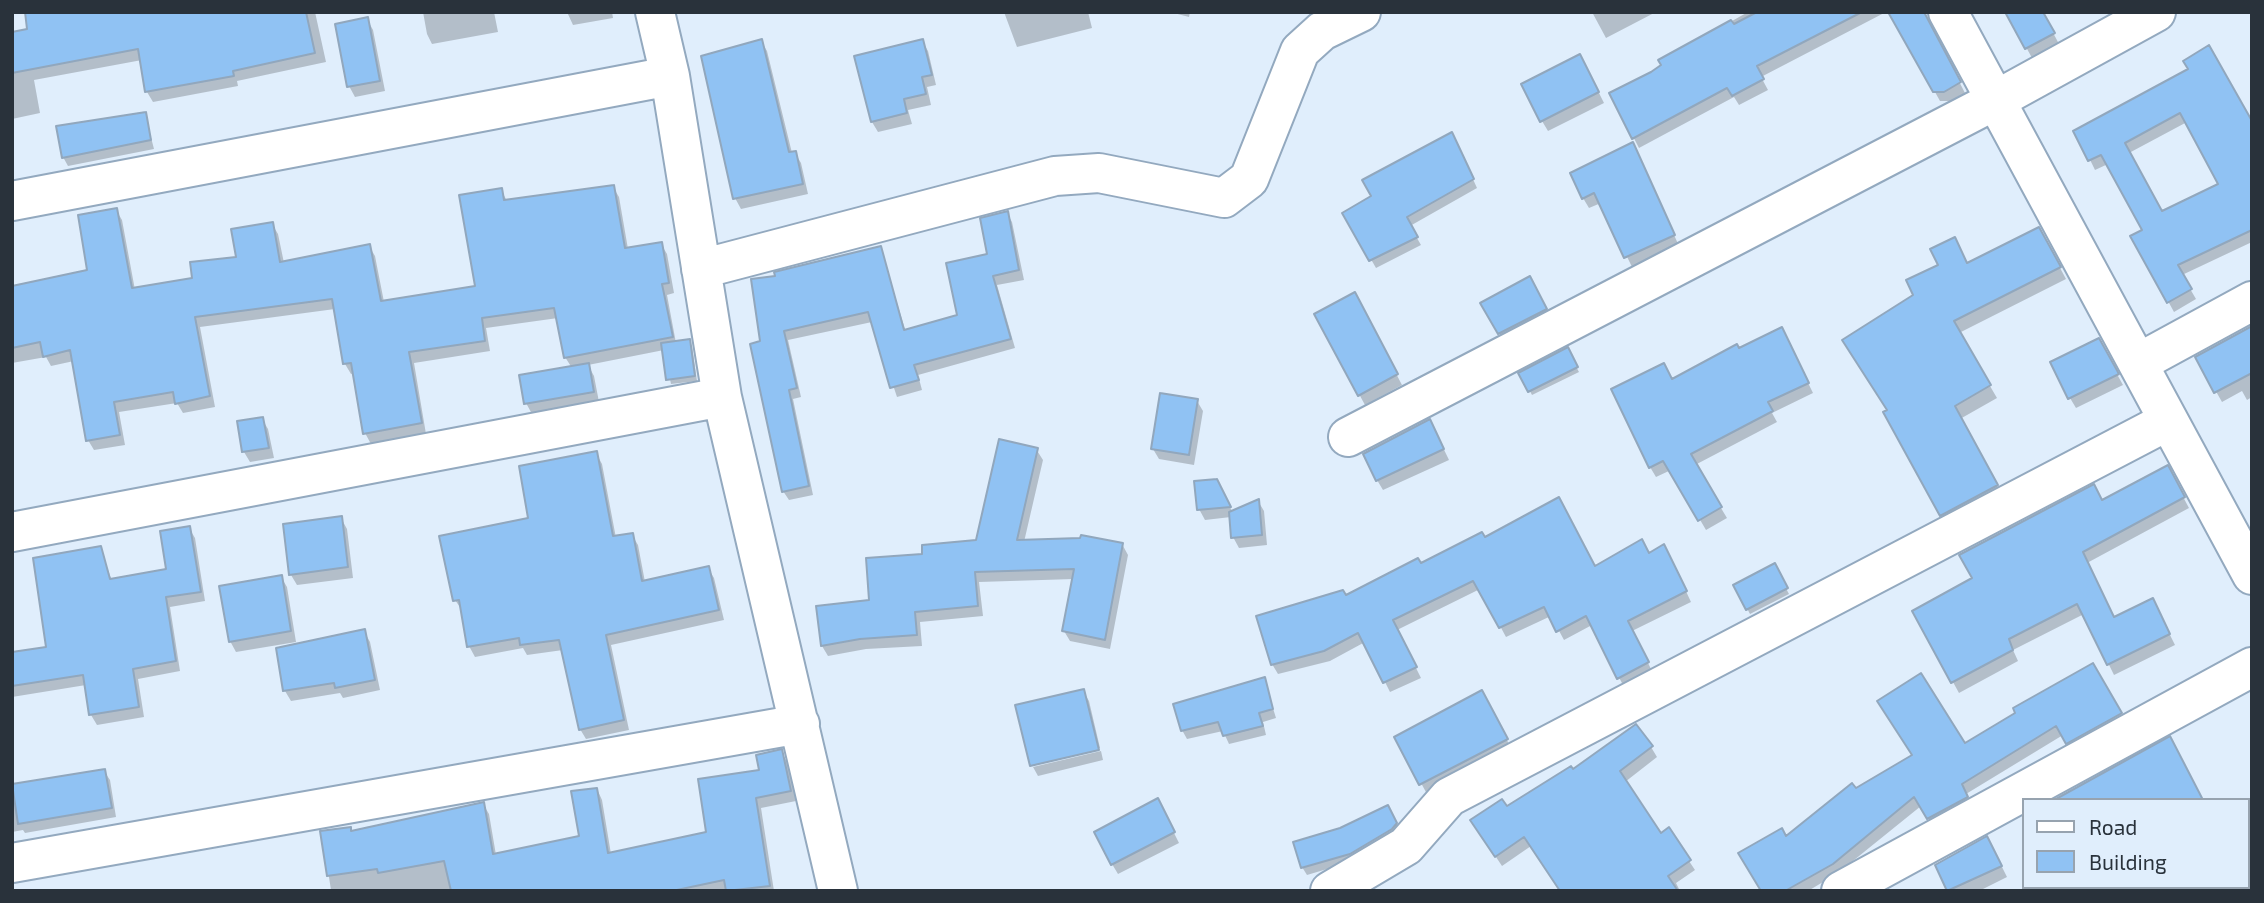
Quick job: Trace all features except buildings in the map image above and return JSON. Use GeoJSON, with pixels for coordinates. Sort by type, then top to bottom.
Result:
{"type":"FeatureCollection","features":[{"type":"Feature","properties":{"kind":"street"},"geometry":{"type":"LineString","coordinates":[[655,12],[670,76],[722,397],[838,891]]}},
{"type":"Feature","properties":{"kind":"street"},"geometry":{"type":"LineString","coordinates":[[701,269],[1055,176],[1099,173],[1224,198],[1249,179],[1300,51],[1322,32],[1361,12]]}},
{"type":"Feature","properties":{"kind":"street"},"geometry":{"type":"LineString","coordinates":[[1948,12],[2140,362],[2168,421],[2252,575]]}},
{"type":"Feature","properties":{"kind":"street"},"geometry":{"type":"LineString","coordinates":[[1348,437],[1996,100],[2156,12]]}},
{"type":"Feature","properties":{"kind":"street"},"geometry":{"type":"LineString","coordinates":[[12,201],[670,76]]}},
{"type":"Feature","properties":{"kind":"street"},"geometry":{"type":"LineString","coordinates":[[2140,362],[2252,301]]}},
{"type":"Feature","properties":{"kind":"street"},"geometry":{"type":"LineString","coordinates":[[12,532],[722,397]]}},
{"type":"Feature","properties":{"kind":"street"},"geometry":{"type":"LineString","coordinates":[[1330,891],[1406,846],[1449,797],[2168,421]]}},
{"type":"Feature","properties":{"kind":"street"},"geometry":{"type":"LineString","coordinates":[[1841,891],[2252,667]]}},
{"type":"Feature","properties":{"kind":"street"},"geometry":{"type":"LineString","coordinates":[[12,863],[800,724]]}}]}
